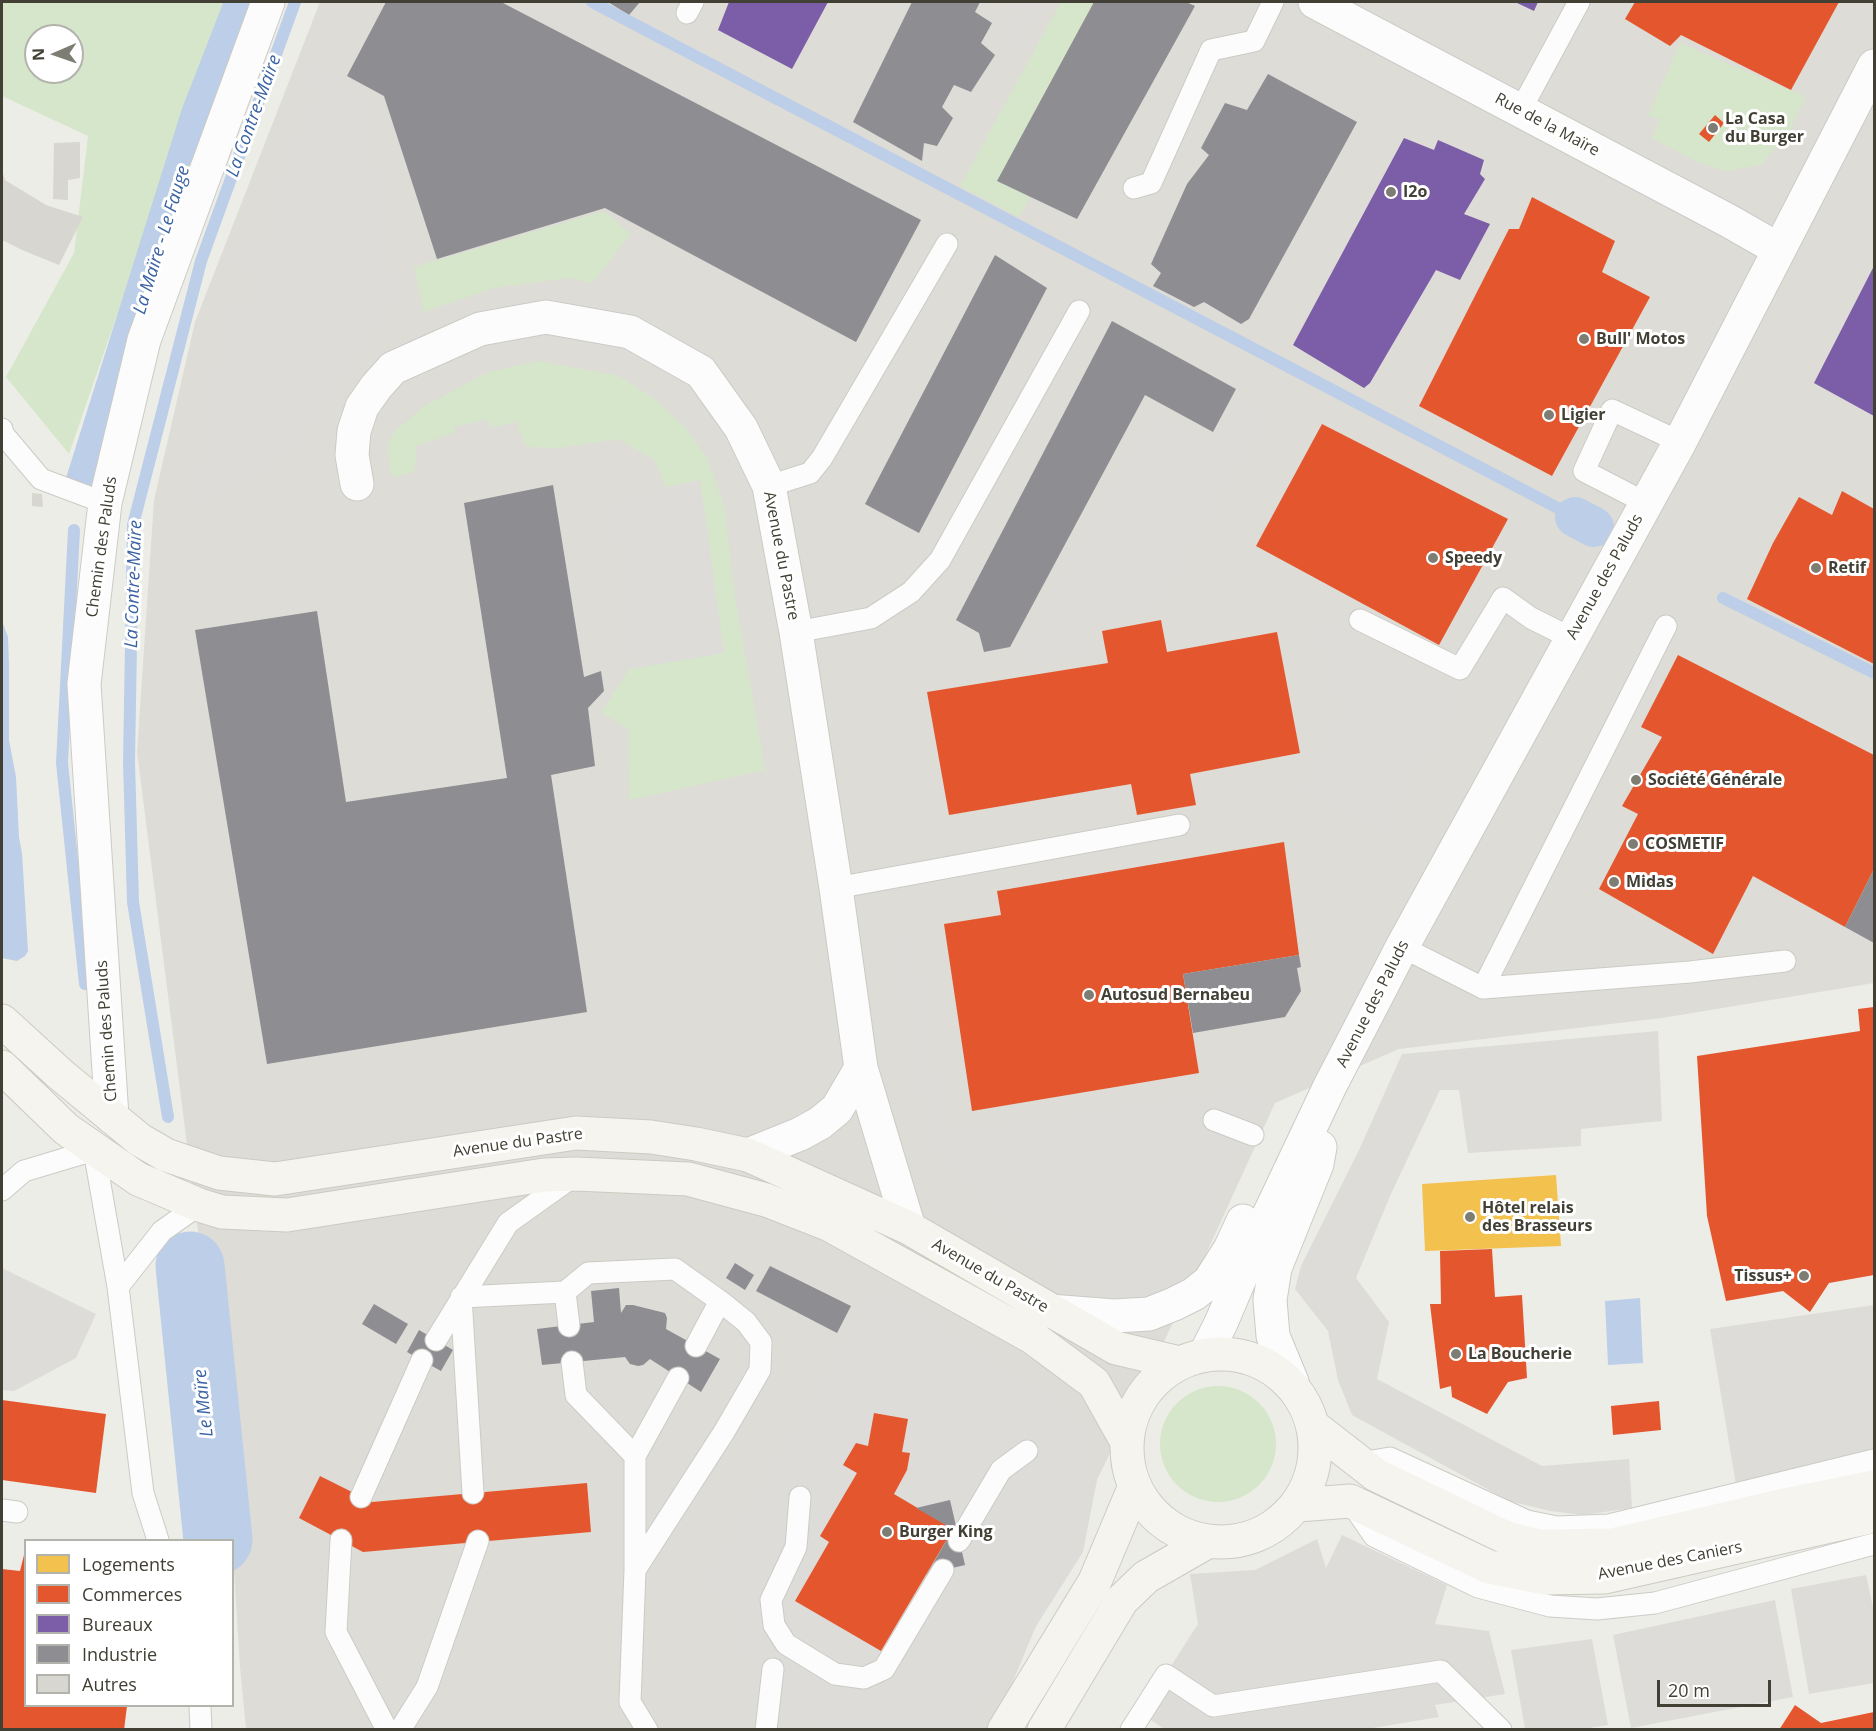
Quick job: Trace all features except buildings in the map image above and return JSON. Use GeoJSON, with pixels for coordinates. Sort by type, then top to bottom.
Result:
{"type":"FeatureCollection","features":[{"type":"Feature","properties":{"kind":"street","name":"Chemin des Paluds"},"geometry":{"type":"LineString","coordinates":[[112,1117],[84,684],[105,503],[144,339],[268,2]]}},
{"type":"Feature","properties":{"kind":"street","name":"Rue de la Maïre"},"geometry":{"type":"LineString","coordinates":[[1315,2],[1778,249]]}},
{"type":"Feature","properties":{"kind":"street","name":"Avenue des Paluds"},"geometry":{"type":"LineString","coordinates":[[1192,1359],[1221,1323],[1249,1257],[1330,1086],[1402,947],[1680,442],[1778,249],[1872,78]]}},
{"type":"Feature","properties":{"kind":"street","name":"Avenue du Pastre"},"geometry":{"type":"LineString","coordinates":[[357,484],[352,455],[357,423],[362,407],[375,387],[393,368],[480,329],[546,317],[630,332],[700,372],[741,428],[769,486],[796,632],[836,888],[861,1068],[909,1228]]}},
{"type":"Feature","properties":{"kind":"street","name":"Avenue du Pastre"},"geometry":{"type":"LineString","coordinates":[[2,1021],[141,1140],[166,1155],[219,1173],[275,1179],[576,1133],[651,1137],[696,1144],[748,1155],[909,1228],[1116,1348],[1192,1359]]}},
{"type":"Feature","properties":{"kind":"street","name":"Avenue du Pastre"},"geometry":{"type":"LineString","coordinates":[[2,1067],[66,1129],[94,1150],[138,1179],[199,1205],[222,1212],[287,1215],[544,1175],[576,1174],[688,1179],[766,1200],[830,1225],[1032,1337],[1094,1383],[1127,1442]]}},
{"type":"Feature","properties":{"kind":"street"},"geometry":{"type":"LineString","coordinates":[[748,1155],[800,1134],[820,1123],[837,1109],[861,1068]]}},
{"type":"Feature","properties":{"kind":"street","name":"Avenue des Paluds"},"geometry":{"type":"LineString","coordinates":[[1049,1311],[1114,1316],[1149,1314],[1194,1294],[1209,1282],[1230,1249],[1279,1147],[1330,1086]]}},
{"type":"Feature","properties":{"kind":"street","name":"Avenue des Paluds"},"geometry":{"type":"LineString","coordinates":[[1292,1382],[1273,1336],[1270,1300],[1275,1268],[1317,1164],[1330,1086]]}},
{"type":"Feature","properties":{"kind":"street"},"geometry":{"type":"LineString","coordinates":[[1233,1354],[1256,1360],[1292,1382],[1313,1426],[1316,1446],[1314,1467],[1308,1486],[1298,1504],[1280,1523],[1258,1536],[1233,1543],[1208,1542],[1184,1535],[1164,1524],[1147,1506],[1135,1486],[1128,1464],[1127,1442],[1132,1417],[1143,1395],[1160,1377],[1192,1359],[1233,1354]]}},
{"type":"Feature","properties":{"kind":"street","name":"Avenue des Caniers"},"geometry":{"type":"LineString","coordinates":[[1313,1426],[1376,1475],[1507,1538],[1539,1546],[1612,1545],[1780,1506],[1875,1487]]}},
{"type":"Feature","properties":{"kind":"street"},"geometry":{"type":"LineString","coordinates":[[1004,1730],[1095,1581],[1135,1486]]}},
{"type":"Feature","properties":{"kind":"street","name":"Avenue des Caniers"},"geometry":{"type":"LineString","coordinates":[[1298,1504],[1350,1501],[1489,1568],[1545,1578],[1605,1577],[1875,1516]]}},
{"type":"Feature","properties":{"kind":"street"},"geometry":{"type":"LineString","coordinates":[[1044,1730],[1122,1600],[1146,1577],[1208,1542]]}},
{"type":"Feature","properties":{"kind":"lane"},"geometry":{"type":"LineString","coordinates":[[1134,188],[1151,183],[1211,50],[1254,41],[1274,2]]}},
{"type":"Feature","properties":{"kind":"lane"},"geometry":{"type":"LineString","coordinates":[[1520,111],[1579,2]]}},
{"type":"Feature","properties":{"kind":"lane"},"geometry":{"type":"LineString","coordinates":[[769,486],[810,473],[822,458],[947,244]]}},
{"type":"Feature","properties":{"kind":"lane"},"geometry":{"type":"LineString","coordinates":[[796,632],[871,618],[911,592],[940,560],[1079,311]]}},
{"type":"Feature","properties":{"kind":"lane"},"geometry":{"type":"LineString","coordinates":[[1646,503],[1584,471],[1612,410],[1680,442]]}},
{"type":"Feature","properties":{"kind":"lane"},"geometry":{"type":"LineString","coordinates":[[2,429],[3,434],[41,479],[105,503]]}},
{"type":"Feature","properties":{"kind":"lane"},"geometry":{"type":"LineString","coordinates":[[1360,620],[1460,669],[1503,598],[1531,618],[1571,639]]}},
{"type":"Feature","properties":{"kind":"lane"},"geometry":{"type":"LineString","coordinates":[[1482,988],[1666,626]]}},
{"type":"Feature","properties":{"kind":"lane"},"geometry":{"type":"LineString","coordinates":[[836,888],[1179,825]]}},
{"type":"Feature","properties":{"kind":"lane"},"geometry":{"type":"LineString","coordinates":[[1402,947],[1482,988],[1690,972],[1785,961]]}},
{"type":"Feature","properties":{"kind":"lane"},"geometry":{"type":"LineString","coordinates":[[1214,1120],[1253,1135]]}},
{"type":"Feature","properties":{"kind":"lane"},"geometry":{"type":"LineString","coordinates":[[2,1190],[24,1171],[94,1150],[118,1287],[143,1493],[158,1539]]}},
{"type":"Feature","properties":{"kind":"lane"},"geometry":{"type":"LineString","coordinates":[[436,1340],[508,1223],[576,1174]]}},
{"type":"Feature","properties":{"kind":"lane"},"geometry":{"type":"LineString","coordinates":[[118,1287],[162,1231],[199,1205]]}},
{"type":"Feature","properties":{"kind":"lane"},"geometry":{"type":"LineString","coordinates":[[461,1297],[565,1292],[588,1273],[675,1269],[746,1322],[761,1342],[760,1370],[724,1432],[635,1570]]}},
{"type":"Feature","properties":{"kind":"lane"},"geometry":{"type":"LineString","coordinates":[[565,1292],[568,1326]]}},
{"type":"Feature","properties":{"kind":"lane"},"geometry":{"type":"LineString","coordinates":[[461,1297],[473,1493]]}},
{"type":"Feature","properties":{"kind":"lane"},"geometry":{"type":"LineString","coordinates":[[696,1346],[720,1301]]}},
{"type":"Feature","properties":{"kind":"lane"},"geometry":{"type":"LineString","coordinates":[[361,1497],[422,1360]]}},
{"type":"Feature","properties":{"kind":"lane"},"geometry":{"type":"LineString","coordinates":[[572,1362],[576,1395],[635,1456]]}},
{"type":"Feature","properties":{"kind":"lane"},"geometry":{"type":"LineString","coordinates":[[647,1730],[630,1702],[635,1570],[635,1456],[678,1378]]}},
{"type":"Feature","properties":{"kind":"lane"},"geometry":{"type":"LineString","coordinates":[[959,1541],[1002,1470],[1027,1451]]}},
{"type":"Feature","properties":{"kind":"lane"},"geometry":{"type":"LineString","coordinates":[[1360,1463],[1390,1458],[1527,1521],[1557,1527],[1609,1525],[1875,1460]]}},
{"type":"Feature","properties":{"kind":"lane"},"geometry":{"type":"LineString","coordinates":[[800,1497],[796,1547],[771,1600],[774,1625],[786,1644],[835,1674],[864,1678],[884,1668],[943,1570]]}},
{"type":"Feature","properties":{"kind":"lane"},"geometry":{"type":"LineString","coordinates":[[1350,1501],[1374,1536],[1478,1587],[1550,1606],[1597,1609],[1655,1603],[1875,1544]]}},
{"type":"Feature","properties":{"kind":"lane"},"geometry":{"type":"LineString","coordinates":[[341,1540],[336,1632],[387,1730]]}},
{"type":"Feature","properties":{"kind":"lane"},"geometry":{"type":"LineString","coordinates":[[400,1730],[427,1687],[478,1542]]}},
{"type":"Feature","properties":{"kind":"lane"},"geometry":{"type":"LineString","coordinates":[[766,1730],[772,1669]]}},
{"type":"Feature","properties":{"kind":"lane"},"geometry":{"type":"LineString","coordinates":[[1131,1730],[1166,1675],[1213,1706],[1441,1671],[1501,1730]]}},
{"type":"Feature","properties":{"kind":"lane"},"geometry":{"type":"LineString","coordinates":[[200,1707],[201,1730]]}},
{"type":"Feature","properties":{"kind":"shaded area"},"geometry":{"type":"Polygon","coordinates":[[[320,2],[1874,2],[1874,983],[1662,1018],[1399,1049],[1275,1103],[1200,1267],[1097,1480],[993,1729],[246,1729],[227,1459],[137,752],[154,500],[195,322],[320,2]]]}},
{"type":"Feature","properties":{"kind":"shaded area"},"geometry":{"type":"Polygon","coordinates":[[[1017,2],[1048,2],[1023,53],[997,42],[1017,2]]]}},
{"type":"Feature","properties":{"kind":"shaded area"},"geometry":{"type":"Polygon","coordinates":[[[306,57],[371,98],[402,301],[305,446],[224,499],[188,505],[217,338],[229,295],[247,300],[256,277],[222,262],[236,229],[270,242],[259,218],[300,107],[307,109],[311,96],[298,75],[306,57]]]}},
{"type":"Feature","properties":{"kind":"shaded area"},"geometry":{"type":"Polygon","coordinates":[[[1239,396],[1274,417],[1158,613],[1088,630],[1092,656],[1022,667],[1017,649],[1151,405],[1210,438],[1239,396]]]}},
{"type":"Feature","properties":{"kind":"shaded area"},"geometry":{"type":"Polygon","coordinates":[[[700,480],[724,653],[629,669],[604,500],[700,480]]]}},
{"type":"Feature","properties":{"kind":"shaded area"},"geometry":{"type":"Polygon","coordinates":[[[1317,616],[1359,634],[1470,691],[1438,755],[1431,752],[1387,839],[1296,789],[1340,704],[1316,691],[1331,659],[1304,644],[1317,616]]]}},
{"type":"Feature","properties":{"kind":"shaded area"},"geometry":{"type":"Polygon","coordinates":[[[919,935],[952,1131],[1245,1086],[1268,1101],[1221,1208],[1205,1252],[1182,1281],[1155,1295],[1125,1299],[1100,1294],[1022,1247],[924,1148],[889,939],[919,935]]]}},
{"type":"Feature","properties":{"kind":"shaded area"},"geometry":{"type":"Polygon","coordinates":[[[1658,1031],[1662,1121],[1581,1129],[1581,1146],[1468,1153],[1459,1090],[1440,1090],[1390,1196],[1356,1278],[1389,1322],[1377,1379],[1542,1466],[1629,1459],[1632,1508],[1583,1515],[1550,1511],[1509,1501],[1352,1415],[1338,1380],[1328,1331],[1295,1289],[1301,1266],[1359,1150],[1402,1054],[1658,1031]]]}},
{"type":"Feature","properties":{"kind":"shaded area"},"geometry":{"type":"Polygon","coordinates":[[[2,1268],[96,1314],[76,1358],[14,1391],[2,1390],[2,1268]]]}},
{"type":"Feature","properties":{"kind":"shaded area"},"geometry":{"type":"Polygon","coordinates":[[[873,1280],[1084,1413],[1097,1480],[1083,1552],[975,1723],[968,1729],[820,1729],[749,1705],[729,1610],[695,1587],[873,1280]]]}},
{"type":"Feature","properties":{"kind":"shaded area"},"geometry":{"type":"Polygon","coordinates":[[[1874,1305],[1874,1453],[1736,1485],[1710,1329],[1874,1305]]]}},
{"type":"Feature","properties":{"kind":"shaded area"},"geometry":{"type":"Polygon","coordinates":[[[1342,1535],[1447,1585],[1435,1624],[1489,1631],[1505,1694],[1435,1705],[1439,1717],[1367,1729],[1164,1729],[1141,1713],[1198,1624],[1190,1574],[1255,1570],[1317,1539],[1326,1568],[1342,1535]]]}},
{"type":"Feature","properties":{"kind":"shaded area"},"geometry":{"type":"Polygon","coordinates":[[[1866,1575],[1874,1612],[1874,1683],[1809,1694],[1791,1589],[1866,1575]]]}},
{"type":"Feature","properties":{"kind":"shaded area"},"geometry":{"type":"Polygon","coordinates":[[[1775,1600],[1793,1697],[1631,1728],[1613,1635],[1775,1600]]]}},
{"type":"Feature","properties":{"kind":"shaded area"},"geometry":{"type":"Polygon","coordinates":[[[1592,1639],[1608,1725],[1576,1730],[1525,1729],[1511,1650],[1592,1639]]]}},
{"type":"Feature","properties":{"kind":"green space"},"geometry":{"type":"Polygon","coordinates":[[[2,2],[225,2],[69,454],[6,377],[74,253],[88,136],[2,96],[2,2]]]}},
{"type":"Feature","properties":{"kind":"green space"},"geometry":{"type":"Polygon","coordinates":[[[1061,2],[1094,2],[997,181],[1030,197],[1019,217],[960,186],[1061,2]]]}},
{"type":"Feature","properties":{"kind":"green space"},"geometry":{"type":"Polygon","coordinates":[[[1680,43],[1806,97],[1789,131],[1761,165],[1725,171],[1697,162],[1652,138],[1661,119],[1648,116],[1680,43]]]}},
{"type":"Feature","properties":{"kind":"green space"},"geometry":{"type":"Polygon","coordinates":[[[604,211],[631,234],[592,283],[569,278],[494,288],[424,312],[414,267],[604,211]]]}},
{"type":"Feature","properties":{"kind":"green space"},"geometry":{"type":"Polygon","coordinates":[[[539,361],[619,376],[652,397],[685,427],[707,458],[724,505],[734,590],[765,770],[629,800],[628,728],[601,713],[629,669],[724,653],[700,480],[666,488],[655,460],[618,439],[559,448],[527,447],[519,431],[518,422],[491,427],[488,419],[454,427],[455,432],[416,446],[415,471],[392,478],[387,446],[394,432],[423,407],[488,372],[539,361]]]}},
{"type":"Feature","properties":{"kind":"green space"},"geometry":{"type":"Polygon","coordinates":[[[1218,1386],[1240,1391],[1259,1403],[1271,1422],[1276,1444],[1271,1466],[1259,1485],[1240,1497],[1218,1502],[1196,1497],[1177,1485],[1165,1466],[1160,1444],[1165,1422],[1177,1403],[1196,1391],[1218,1386]]]}},
{"type":"Feature","properties":{"kind":"water"},"geometry":{"type":"Polygon","coordinates":[[[2,621],[8,637],[9,740],[16,777],[28,951],[17,961],[2,958],[2,621]]]}},
{"type":"Feature","properties":{"kind":"water"},"geometry":{"type":"Polygon","coordinates":[[[1640,1298],[1643,1363],[1608,1365],[1605,1301],[1640,1298]]]}},
{"type":"Feature","properties":{"kind":"waterway","name":"La Maïre - Le Fauge"},"geometry":{"type":"LineString","coordinates":[[86,481],[201,115],[245,2]]}},
{"type":"Feature","properties":{"kind":"waterway","name":"La Contre-Maïre"},"geometry":{"type":"LineString","coordinates":[[168,1117],[133,902],[129,762],[133,525],[201,261],[295,2]]}},
{"type":"Feature","properties":{"kind":"waterway"},"geometry":{"type":"LineString","coordinates":[[592,2],[1575,517]]}},
{"type":"Feature","properties":{"kind":"waterway"},"geometry":{"type":"LineString","coordinates":[[1575,517],[1594,527]]}},
{"type":"Feature","properties":{"kind":"waterway"},"geometry":{"type":"LineString","coordinates":[[74,530],[62,763],[85,984]]}},
{"type":"Feature","properties":{"kind":"waterway"},"geometry":{"type":"LineString","coordinates":[[1723,598],[1874,673]]}},
{"type":"Feature","properties":{"kind":"waterway","name":"Le Maïre"},"geometry":{"type":"LineString","coordinates":[[190,1266],[218,1539]]}},
{"type":"Feature","properties":{"kind":"place","name":"La Casa du Burger"},"geometry":{"type":"Point","coordinates":[1713,128]}},
{"type":"Feature","properties":{"kind":"place","name":"I2o"},"geometry":{"type":"Point","coordinates":[1391,192]}},
{"type":"Feature","properties":{"kind":"place","name":"Bull' Motos"},"geometry":{"type":"Point","coordinates":[1584,339]}},
{"type":"Feature","properties":{"kind":"place","name":"Ligier"},"geometry":{"type":"Point","coordinates":[1549,415]}},
{"type":"Feature","properties":{"kind":"place","name":"Speedy"},"geometry":{"type":"Point","coordinates":[1433,558]}},
{"type":"Feature","properties":{"kind":"place","name":"Retif"},"geometry":{"type":"Point","coordinates":[1816,568]}},
{"type":"Feature","properties":{"kind":"place","name":"Société Générale"},"geometry":{"type":"Point","coordinates":[1636,780]}},
{"type":"Feature","properties":{"kind":"place","name":"COSMETIF"},"geometry":{"type":"Point","coordinates":[1633,844]}},
{"type":"Feature","properties":{"kind":"place","name":"Midas"},"geometry":{"type":"Point","coordinates":[1614,882]}},
{"type":"Feature","properties":{"kind":"place","name":"Autosud Bernabeu"},"geometry":{"type":"Point","coordinates":[1089,995]}},
{"type":"Feature","properties":{"kind":"place","name":"Hôtel relais des Brasseurs"},"geometry":{"type":"Point","coordinates":[1470,1217]}},
{"type":"Feature","properties":{"kind":"place","name":"Tissus+"},"geometry":{"type":"Point","coordinates":[1804,1276]}},
{"type":"Feature","properties":{"kind":"place","name":"La Boucherie"},"geometry":{"type":"Point","coordinates":[1456,1354]}},
{"type":"Feature","properties":{"kind":"place","name":"Burger King"},"geometry":{"type":"Point","coordinates":[887,1532]}}]}
